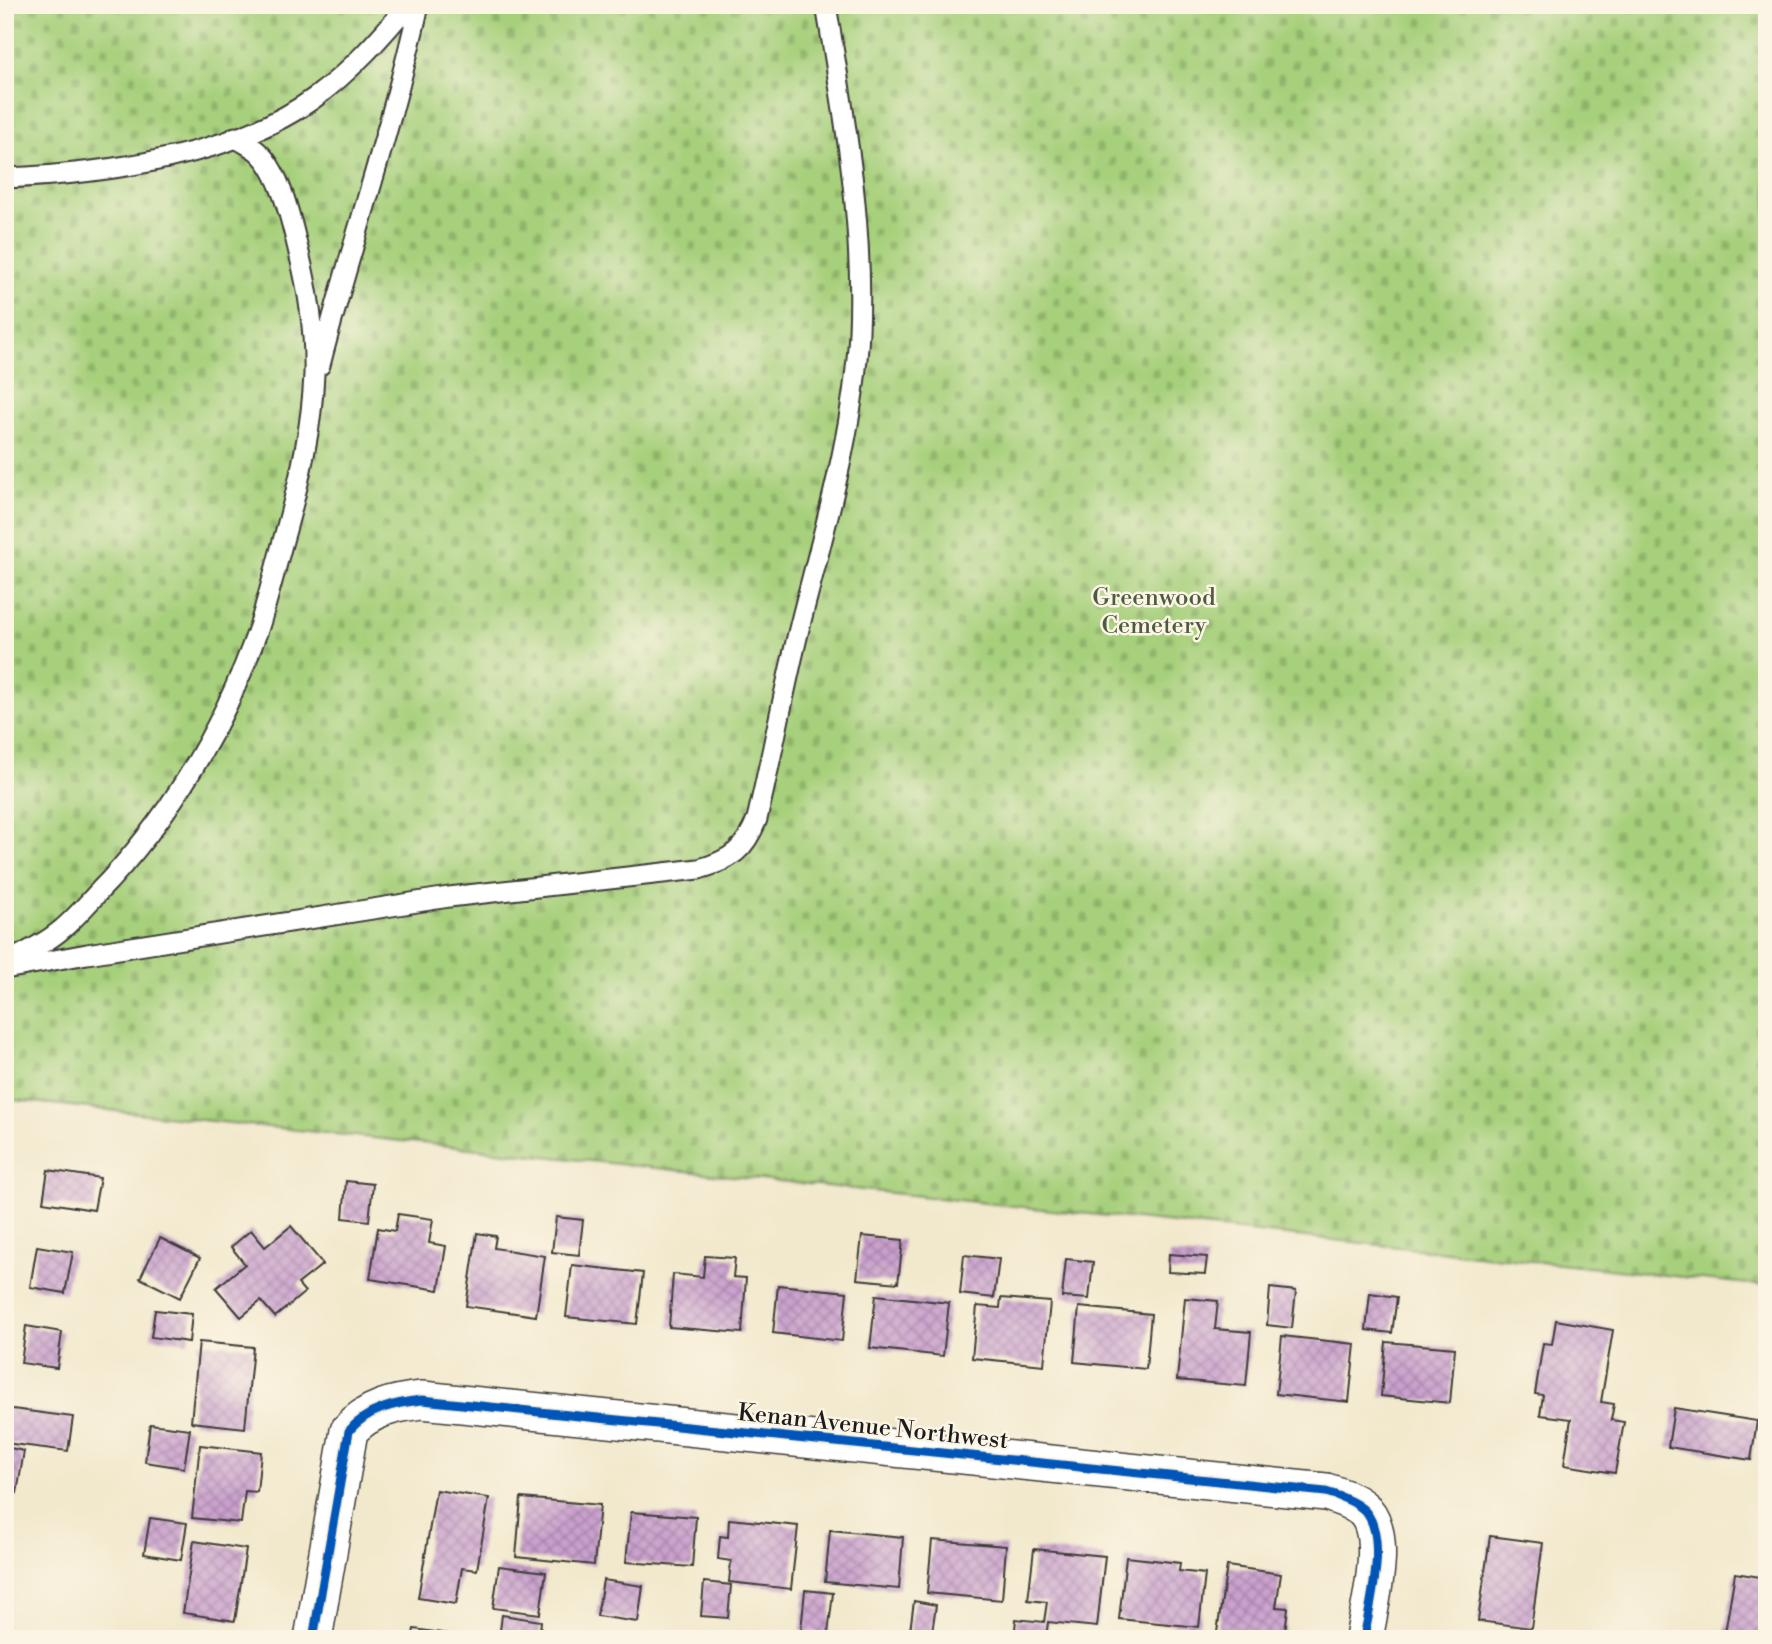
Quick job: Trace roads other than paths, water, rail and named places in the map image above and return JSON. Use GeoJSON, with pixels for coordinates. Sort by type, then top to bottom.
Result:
{"type":"FeatureCollection","features":[{"type":"Feature","properties":{"kind":"street","name":"Kenan Avenue Northwest"},"geometry":{"type":"LineString","coordinates":[[313,1639],[349,1431],[357,1421],[372,1412],[405,1402],[436,1401],[1326,1492],[1346,1498],[1366,1512],[1373,1530],[1378,1555],[1364,1639]]}},
{"type":"Feature","properties":{"kind":"lane"},"geometry":{"type":"LineString","coordinates":[[5,178],[50,176],[159,160],[235,138],[273,123],[316,97],[348,71],[408,5]]}},
{"type":"Feature","properties":{"kind":"lane"},"geometry":{"type":"LineString","coordinates":[[5,963],[61,931],[143,841],[176,795],[212,735],[248,656],[277,566],[300,475],[312,397],[339,293],[403,75],[419,5]]}},
{"type":"Feature","properties":{"kind":"lane"},"geometry":{"type":"LineString","coordinates":[[5,969],[449,897],[699,869],[719,863],[742,848],[757,819],[790,664],[835,484],[850,417],[856,358],[860,290],[853,186],[826,5]]}},
{"type":"Feature","properties":{"kind":"lane"},"geometry":{"type":"LineString","coordinates":[[235,138],[258,152],[271,167],[295,235],[313,324],[312,397]]}},
{"type":"Feature","properties":{"kind":"park label","name":"Greenwood Cemetery"},"geometry":{"type":"Point","coordinates":[1154,611]}}]}
